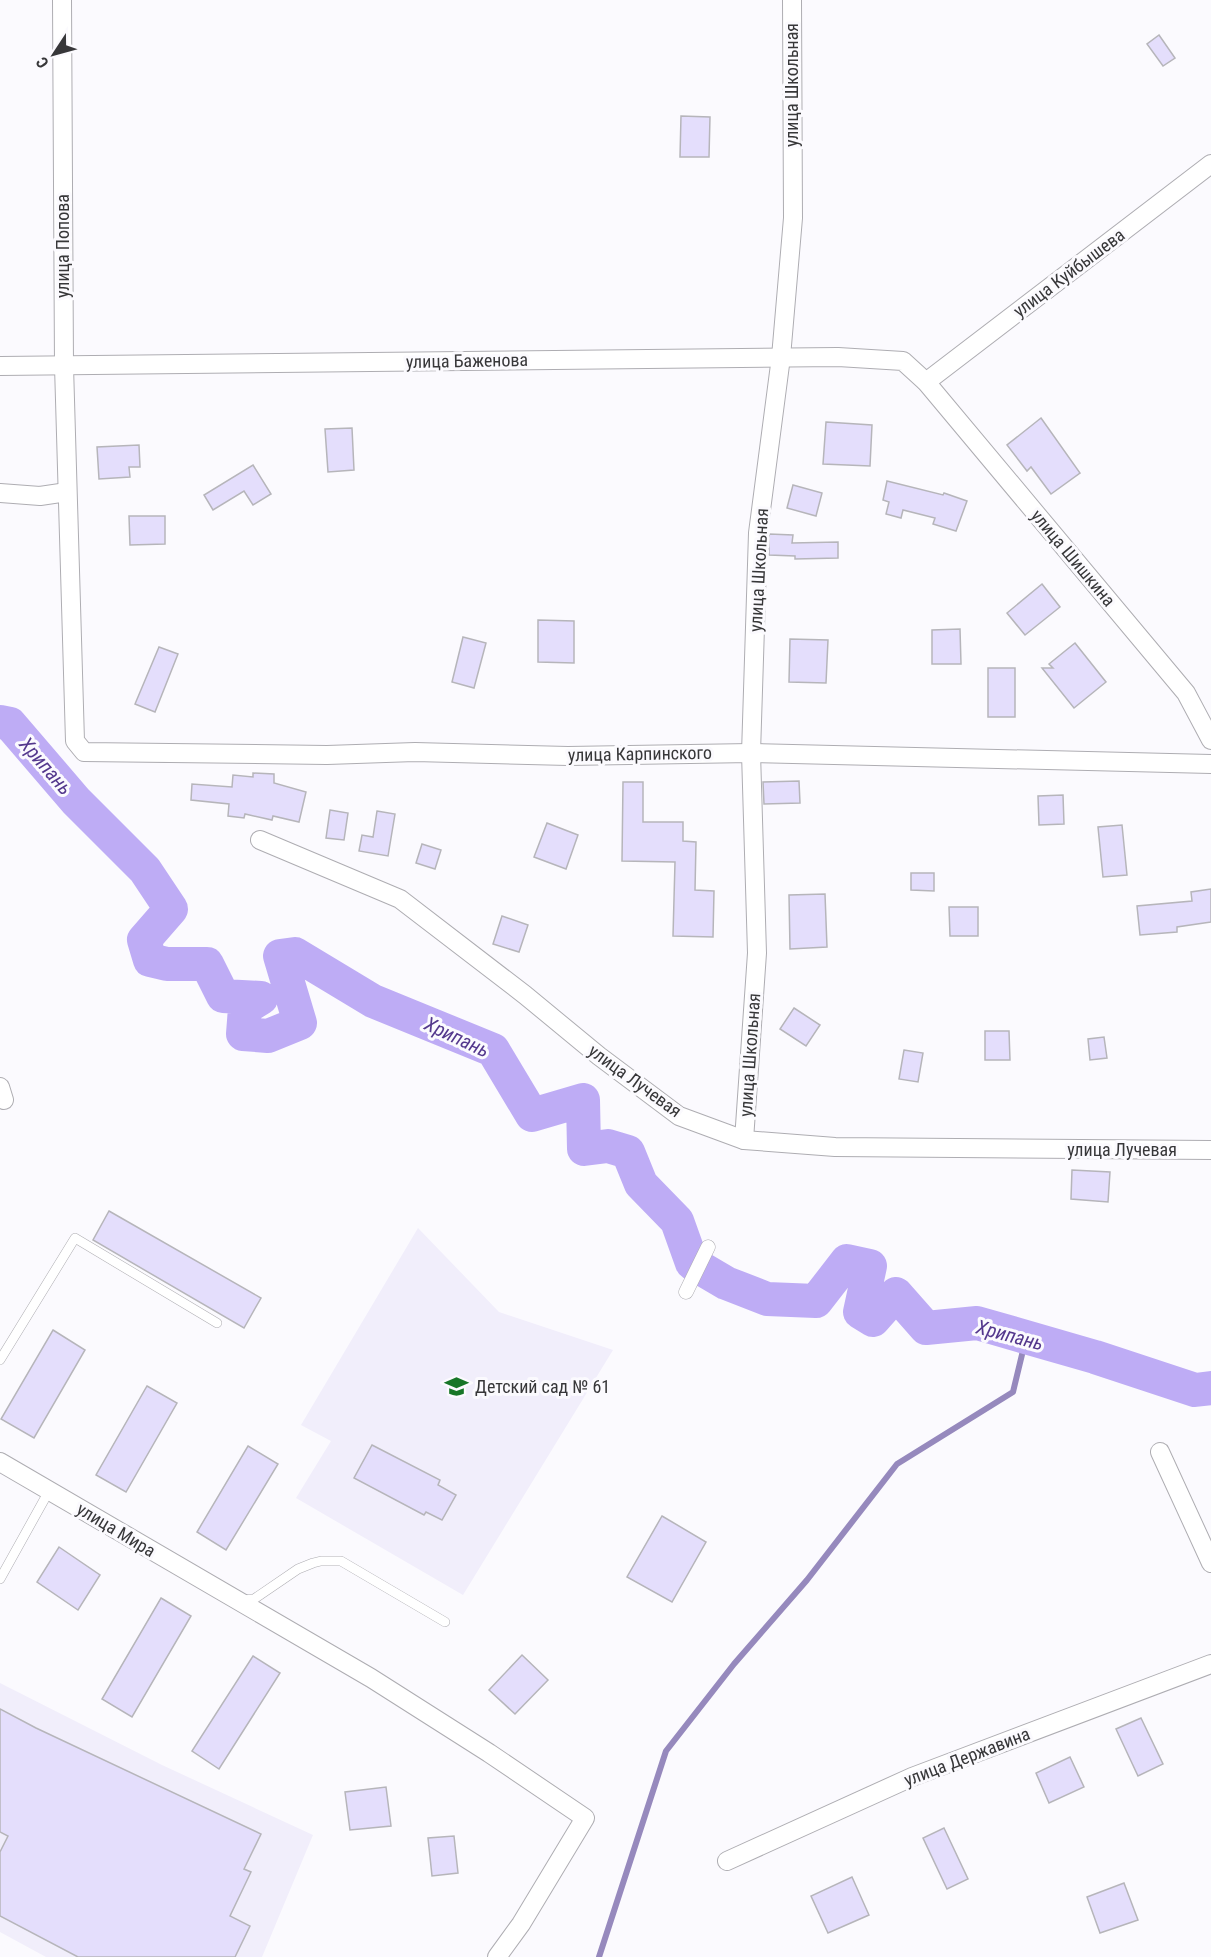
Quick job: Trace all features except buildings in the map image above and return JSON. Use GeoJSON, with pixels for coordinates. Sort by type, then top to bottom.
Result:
{"type":"FeatureCollection","features":[{"type":"Feature","properties":{"kind":"street","name":"улица Попова"},"geometry":{"type":"LineString","coordinates":[[62,0],[63,366],[75,741]]}},
{"type":"Feature","properties":{"kind":"street","name":"улица Школьная"},"geometry":{"type":"LineString","coordinates":[[744,1140],[757,953],[751,753],[758,533],[781,357],[794,218],[792,0]]}},
{"type":"Feature","properties":{"kind":"street","name":"улица Куйбышева"},"geometry":{"type":"LineString","coordinates":[[926,382],[1211,164]]}},
{"type":"Feature","properties":{"kind":"street","name":"улица Баженова"},"geometry":{"type":"LineString","coordinates":[[0,366],[838,357],[903,361],[926,382]]}},
{"type":"Feature","properties":{"kind":"street","name":"улица Шишкина"},"geometry":{"type":"LineString","coordinates":[[926,382],[1186,693],[1211,740]]}},
{"type":"Feature","properties":{"kind":"street"},"geometry":{"type":"LineString","coordinates":[[0,493],[40,495],[67,492]]}},
{"type":"Feature","properties":{"kind":"street","name":"улица Карпинского"},"geometry":{"type":"LineString","coordinates":[[75,741],[84,752],[115,753],[327,755],[415,752],[568,756],[751,753],[1211,764]]}},
{"type":"Feature","properties":{"kind":"street","name":"улица Лучевая"},"geometry":{"type":"LineString","coordinates":[[260,840],[400,899],[679,1116],[744,1140],[835,1147],[1211,1150]]}},
{"type":"Feature","properties":{"kind":"street"},"geometry":{"type":"LineString","coordinates":[[686,1292],[708,1247]]}},
{"type":"Feature","properties":{"kind":"street"},"geometry":{"type":"LineString","coordinates":[[1160,1452],[1211,1563]]}},
{"type":"Feature","properties":{"kind":"street","name":"улица Мира"},"geometry":{"type":"LineString","coordinates":[[0,1462],[400,1697],[489,1753],[585,1818],[521,1924],[497,1957]]}},
{"type":"Feature","properties":{"kind":"street","name":"улица Державина"},"geometry":{"type":"LineString","coordinates":[[727,1861],[912,1777],[1211,1664]]}},
{"type":"Feature","properties":{"kind":"lane"},"geometry":{"type":"LineString","coordinates":[[0,1360],[75,1238],[217,1323]]}},
{"type":"Feature","properties":{"kind":"lane"},"geometry":{"type":"LineString","coordinates":[[0,1579],[49,1491]]}},
{"type":"Feature","properties":{"kind":"lane"},"geometry":{"type":"LineString","coordinates":[[235,1600],[254,1599],[304,1566],[321,1561],[341,1561],[445,1622]]}},
{"type":"Feature","properties":{"kind":"shaded area","name":"Детский сад № 61"},"geometry":{"type":"Polygon","coordinates":[[[418,1228],[499,1312],[613,1350],[463,1595],[296,1498],[331,1441],[301,1425],[418,1228]]]}},
{"type":"Feature","properties":{"kind":"shaded area"},"geometry":{"type":"Polygon","coordinates":[[[0,1683],[162,1765],[313,1835],[262,1957],[46,1957],[0,1932],[0,1683]]]}},
{"type":"Feature","properties":{"kind":"waterway","name":"Хрипань"},"geometry":{"type":"LineString","coordinates":[[0,722],[10,724],[76,801],[145,870],[171,909],[144,940],[150,960],[167,964],[207,964],[223,996],[261,998],[245,1008],[243,1034],[268,1036],[300,1023],[280,956],[295,954],[373,1001],[493,1050],[532,1115],[583,1100],[584,1149],[608,1146],[628,1152],[641,1184],[677,1221],[692,1263],[726,1283],[767,1299],[816,1301],[847,1261],[870,1266],[860,1312],[873,1320],[896,1294],[926,1328],[977,1323],[1095,1357],[1195,1390],[1211,1388]]}},
{"type":"Feature","properties":{"kind":"waterway"},"geometry":{"type":"LineString","coordinates":[[599,1957],[666,1751],[734,1664],[807,1580],[897,1464],[1013,1392],[1026,1338]]}},
{"type":"Feature","properties":{"kind":"place","name":"Детский сад № 61"},"geometry":{"type":"Point","coordinates":[457,1387]}}]}
